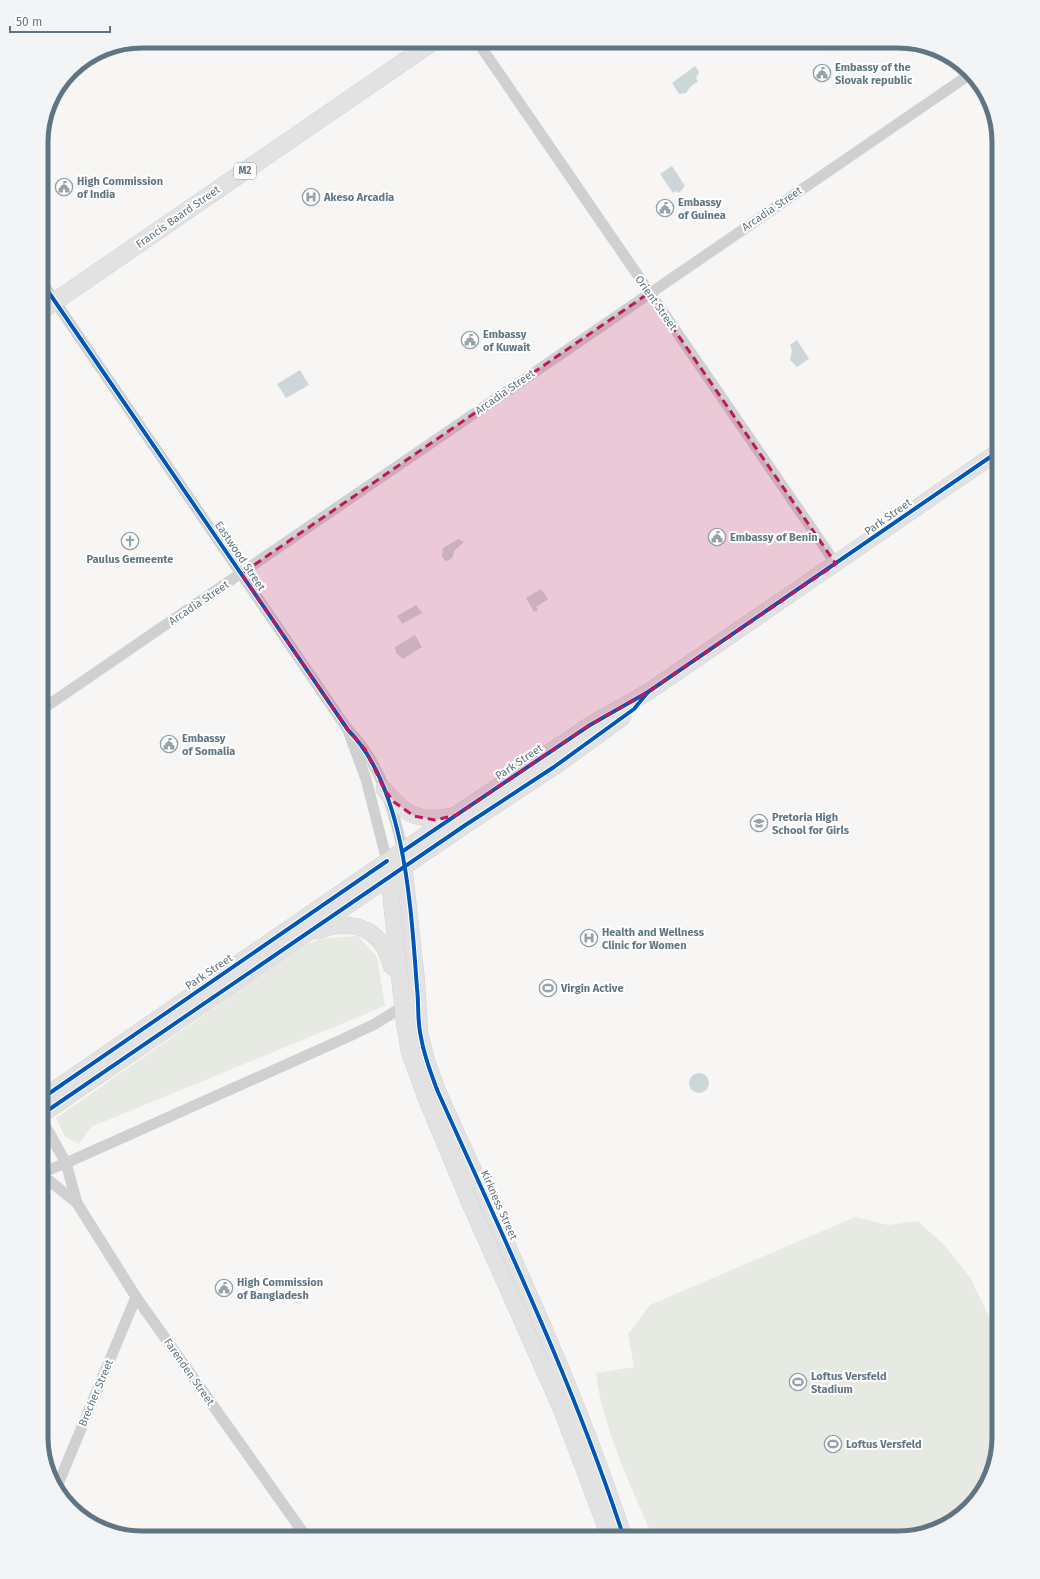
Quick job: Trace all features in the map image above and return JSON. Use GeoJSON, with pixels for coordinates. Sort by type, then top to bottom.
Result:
{"type":"FeatureCollection","features":[{"type":"Feature","properties":{"kind":"main road","name":"Francis Baard Street"},"geometry":{"type":"LineString","coordinates":[[48,306],[424,48]]}},
{"type":"Feature","properties":{"kind":"street","name":"Orient Street"},"geometry":{"type":"LineString","coordinates":[[482,48],[836,564]]}},
{"type":"Feature","properties":{"kind":"street","name":"Arcadia Street"},"geometry":{"type":"LineString","coordinates":[[48,705],[965,77]]}},
{"type":"Feature","properties":{"kind":"street","name":"Eastwood Street"},"geometry":{"type":"LineString","coordinates":[[48,291],[348,730],[370,757],[384,789],[402,851]]}},
{"type":"Feature","properties":{"kind":"street","name":"Park Street"},"geometry":{"type":"LineString","coordinates":[[48,1094],[387,861],[590,725],[648,692],[992,456]]}},
{"type":"Feature","properties":{"kind":"street","name":"Park Street"},"geometry":{"type":"LineString","coordinates":[[48,1111],[289,945],[554,767],[634,709],[648,692]]}},
{"type":"Feature","properties":{"kind":"street","name":"Eastwood Street"},"geometry":{"type":"LineString","coordinates":[[348,730],[366,779],[387,861]]}},
{"type":"Feature","properties":{"kind":"street"},"geometry":{"type":"LineString","coordinates":[[384,789],[394,802],[405,812],[414,816],[435,820],[457,815]]}},
{"type":"Feature","properties":{"kind":"street","name":"Kirkness Street"},"geometry":{"type":"LineString","coordinates":[[402,851],[419,1002],[420,1036],[432,1077],[582,1418],[617,1531]]}},
{"type":"Feature","properties":{"kind":"street"},"geometry":{"type":"LineString","coordinates":[[387,861],[390,877],[401,997],[409,1051],[426,1098],[468,1199],[563,1413],[595,1500],[616,1531]]}},
{"type":"Feature","properties":{"kind":"street"},"geometry":{"type":"LineString","coordinates":[[289,945],[334,925],[352,925],[367,930],[376,937],[385,948],[401,997]]}},
{"type":"Feature","properties":{"kind":"street"},"geometry":{"type":"LineString","coordinates":[[401,997],[419,1002]]}},
{"type":"Feature","properties":{"kind":"street"},"geometry":{"type":"LineString","coordinates":[[48,1170],[375,1024],[401,997]]}},
{"type":"Feature","properties":{"kind":"street","name":"Farenden Street"},"geometry":{"type":"LineString","coordinates":[[48,1129],[66,1163],[77,1203],[136,1297],[301,1531]]}},
{"type":"Feature","properties":{"kind":"street","name":"Farenden Street"},"geometry":{"type":"LineString","coordinates":[[48,1179],[77,1203]]}},
{"type":"Feature","properties":{"kind":"street","name":"Brecher Street"},"geometry":{"type":"LineString","coordinates":[[59,1481],[136,1297]]}},
{"type":"Feature","properties":{"kind":"highlighted area"},"geometry":{"type":"Polygon","coordinates":[[[649,293],[836,564],[648,692],[590,725],[457,815],[435,820],[414,816],[394,802],[384,789],[365,749],[348,730],[241,574],[649,293]]]}},
{"type":"Feature","properties":{"kind":"shaded area"},"geometry":{"type":"Polygon","coordinates":[[[829,48],[837,48],[832,52],[829,48]]]}},
{"type":"Feature","properties":{"kind":"shaded area"},"geometry":{"type":"Polygon","coordinates":[[[695,66],[699,72],[696,78],[698,81],[690,87],[686,93],[679,94],[672,83],[695,66]]]}},
{"type":"Feature","properties":{"kind":"shaded area"},"geometry":{"type":"Polygon","coordinates":[[[672,166],[685,186],[679,193],[677,191],[673,193],[660,174],[672,166]]]}},
{"type":"Feature","properties":{"kind":"shaded area"},"geometry":{"type":"Polygon","coordinates":[[[797,340],[809,359],[797,367],[790,360],[792,350],[790,345],[797,340]]]}},
{"type":"Feature","properties":{"kind":"shaded area"},"geometry":{"type":"Polygon","coordinates":[[[300,370],[309,385],[286,398],[277,384],[300,370]]]}},
{"type":"Feature","properties":{"kind":"shaded area"},"geometry":{"type":"Polygon","coordinates":[[[458,539],[464,542],[454,551],[453,557],[446,561],[442,557],[443,548],[458,539]]]}},
{"type":"Feature","properties":{"kind":"shaded area"},"geometry":{"type":"Polygon","coordinates":[[[541,589],[548,599],[536,607],[538,610],[534,612],[526,598],[541,589]]]}},
{"type":"Feature","properties":{"kind":"shaded area"},"geometry":{"type":"Polygon","coordinates":[[[416,605],[422,613],[402,624],[397,616],[416,605]]]}},
{"type":"Feature","properties":{"kind":"shaded area"},"geometry":{"type":"Polygon","coordinates":[[[415,635],[422,647],[403,659],[396,653],[395,647],[415,635]]]}},
{"type":"Feature","properties":{"kind":"shaded area"},"geometry":{"type":"Polygon","coordinates":[[[358,936],[377,957],[385,1006],[91,1127],[79,1144],[65,1137],[56,1118],[306,944],[326,938],[358,936]]]}},
{"type":"Feature","properties":{"kind":"shaded area"},"geometry":{"type":"Polygon","coordinates":[[[699,1073],[706,1076],[709,1083],[706,1090],[699,1093],[692,1090],[689,1083],[692,1076],[699,1073]]]}},
{"type":"Feature","properties":{"kind":"shaded area","name":"Loftus Versfeld Stadium"},"geometry":{"type":"Polygon","coordinates":[[[855,1217],[888,1225],[918,1221],[944,1245],[970,1277],[992,1323],[992,1437],[989,1461],[985,1473],[972,1494],[955,1511],[934,1524],[922,1528],[898,1531],[650,1531],[611,1436],[599,1394],[596,1373],[634,1367],[628,1334],[650,1305],[855,1217]]]}},
{"type":"Feature","properties":{"kind":"cycle path"},"geometry":{"type":"LineString","coordinates":[[48,291],[348,730],[367,755],[382,784],[394,817],[408,887],[418,994],[419,1025],[422,1044],[428,1065],[438,1092],[513,1257],[561,1368],[622,1531]]}},
{"type":"Feature","properties":{"kind":"cycle path"},"geometry":{"type":"LineString","coordinates":[[403,851],[590,725],[648,692],[992,456]]}},
{"type":"Feature","properties":{"kind":"cycle path"},"geometry":{"type":"LineString","coordinates":[[48,1110],[464,826],[554,767],[634,709],[648,692]]}},
{"type":"Feature","properties":{"kind":"cycle path"},"geometry":{"type":"LineString","coordinates":[[48,1094],[387,861]]}},
{"type":"Feature","properties":{"kind":"place","name":"Embassy of the Slovak republic"},"geometry":{"type":"Point","coordinates":[822,73]}},
{"type":"Feature","properties":{"kind":"place","name":"High Commission of India"},"geometry":{"type":"Point","coordinates":[64,187]}},
{"type":"Feature","properties":{"kind":"place","name":"Akeso Arcadia"},"geometry":{"type":"Point","coordinates":[311,197]}},
{"type":"Feature","properties":{"kind":"place","name":"Embassy of Guinea"},"geometry":{"type":"Point","coordinates":[665,208]}},
{"type":"Feature","properties":{"kind":"place","name":"Embassy of Kuwait"},"geometry":{"type":"Point","coordinates":[470,340]}},
{"type":"Feature","properties":{"kind":"place","name":"Embassy of Benin"},"geometry":{"type":"Point","coordinates":[717,537]}},
{"type":"Feature","properties":{"kind":"place","name":"Paulus Gemeente"},"geometry":{"type":"Point","coordinates":[130,541]}},
{"type":"Feature","properties":{"kind":"place","name":"Embassy of Somalia"},"geometry":{"type":"Point","coordinates":[169,744]}},
{"type":"Feature","properties":{"kind":"place","name":"Pretoria High School for Girls"},"geometry":{"type":"Point","coordinates":[759,823]}},
{"type":"Feature","properties":{"kind":"place","name":"Health and Wellness Clinic for Women"},"geometry":{"type":"Point","coordinates":[589,938]}},
{"type":"Feature","properties":{"kind":"place","name":"Virgin Active"},"geometry":{"type":"Point","coordinates":[548,988]}},
{"type":"Feature","properties":{"kind":"place","name":"High Commission of Bangladesh"},"geometry":{"type":"Point","coordinates":[224,1288]}},
{"type":"Feature","properties":{"kind":"place","name":"Loftus Versfeld Stadium"},"geometry":{"type":"Point","coordinates":[798,1382]}},
{"type":"Feature","properties":{"kind":"place","name":"Loftus Versfeld"},"geometry":{"type":"Point","coordinates":[833,1444]}}]}
